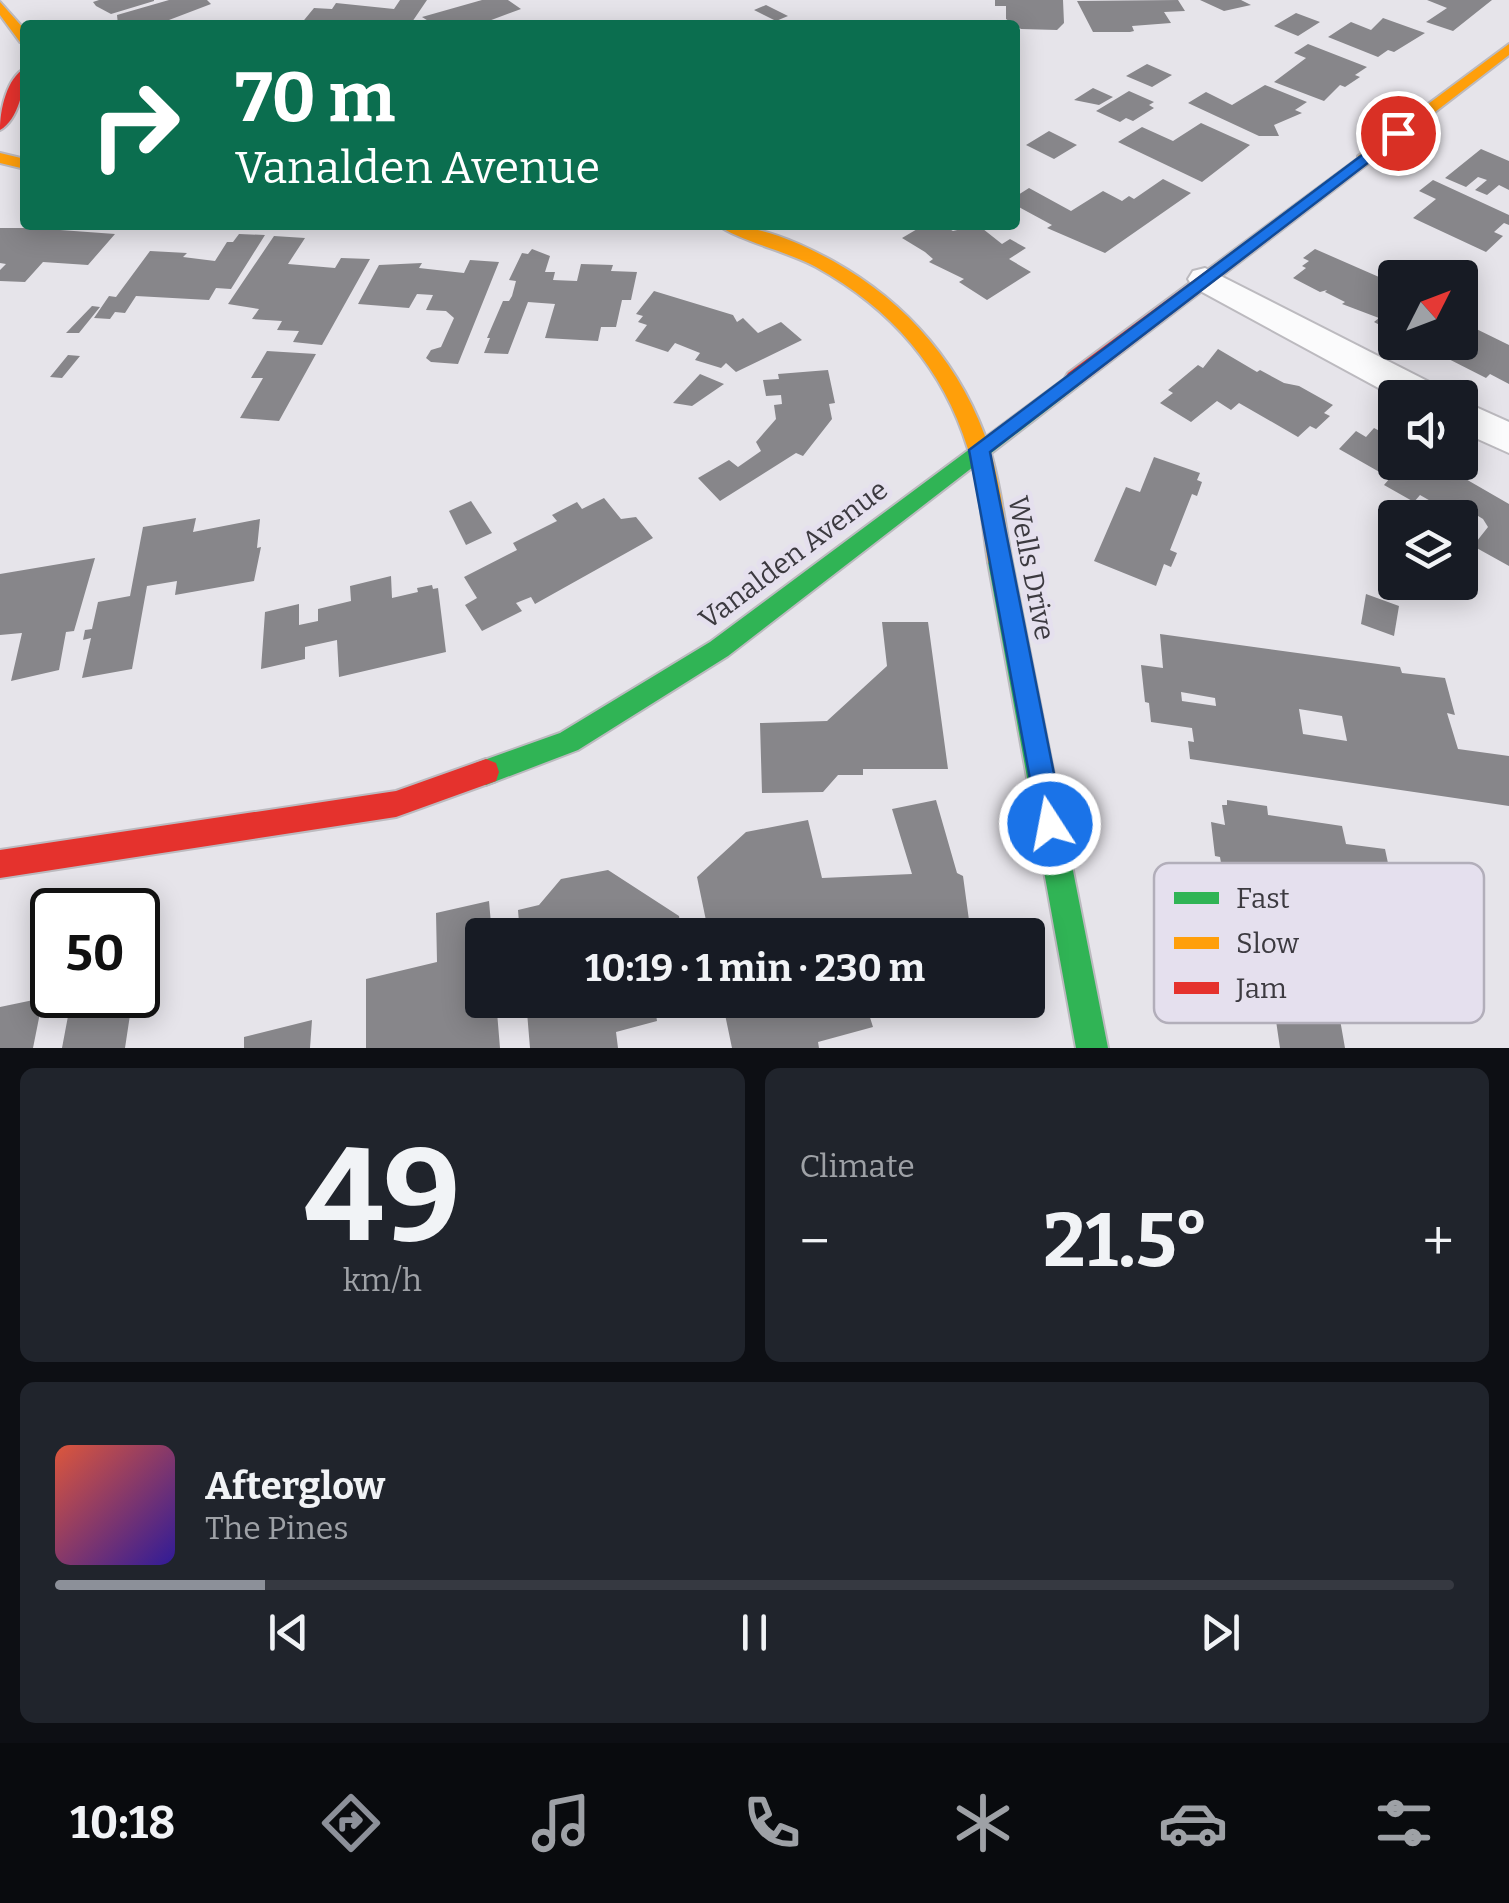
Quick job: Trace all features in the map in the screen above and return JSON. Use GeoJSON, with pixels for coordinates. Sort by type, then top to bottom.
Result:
{"type":"FeatureCollection","features":[{"type":"Feature","properties":{"kind":"main road"},"geometry":{"type":"LineString","coordinates":[[0,6],[20,32]]}},
{"type":"Feature","properties":{"kind":"main road","name":"Vanalden Avenue"},"geometry":{"type":"LineString","coordinates":[[0,864],[396,804],[569,742],[719,648],[1509,48]]}},
{"type":"Feature","properties":{"kind":"main road"},"geometry":{"type":"LineString","coordinates":[[0,125],[20,83]]}},
{"type":"Feature","properties":{"kind":"main road","name":"Wells Drive"},"geometry":{"type":"LineString","coordinates":[[748,230],[770,235],[829,261],[883,297],[927,342],[964,403],[979,450],[1092,1048]]}},
{"type":"Feature","properties":{"kind":"street"},"geometry":{"type":"LineString","coordinates":[[1204,279],[1395,380]]}},
{"type":"Feature","properties":{"kind":"street"},"geometry":{"type":"LineString","coordinates":[[1478,423],[1509,439]]}},
{"type":"Feature","properties":{"kind":"building"},"geometry":{"type":"Polygon","coordinates":[[[169,0],[207,0],[211,4],[169,20],[118,20],[117,15],[169,0]]]}},
{"type":"Feature","properties":{"kind":"building"},"geometry":{"type":"Polygon","coordinates":[[[400,0],[427,0],[413,20],[304,20],[314,8],[332,9],[336,3],[394,9],[400,0]]]}},
{"type":"Feature","properties":{"kind":"building"},"geometry":{"type":"Polygon","coordinates":[[[482,0],[508,0],[521,9],[491,20],[422,17],[482,0]]]}},
{"type":"Feature","properties":{"kind":"building"},"geometry":{"type":"Polygon","coordinates":[[[995,0],[1063,0],[1064,23],[1057,30],[1021,29],[1020,20],[1006,19],[1006,6],[995,6],[995,0]]]}},
{"type":"Feature","properties":{"kind":"building"},"geometry":{"type":"Polygon","coordinates":[[[1178,0],[1185,11],[1164,12],[1171,23],[1132,26],[1134,31],[1130,32],[1093,32],[1077,1],[1178,0]]]}},
{"type":"Feature","properties":{"kind":"building"},"geometry":{"type":"Polygon","coordinates":[[[1200,0],[1241,0],[1251,5],[1224,11],[1200,0]]]}},
{"type":"Feature","properties":{"kind":"building"},"geometry":{"type":"Polygon","coordinates":[[[1427,0],[1492,0],[1453,31],[1426,22],[1447,8],[1427,0]]]}},
{"type":"Feature","properties":{"kind":"building"},"geometry":{"type":"Polygon","coordinates":[[[154,1],[111,14],[93,2],[154,1]]]}},
{"type":"Feature","properties":{"kind":"building"},"geometry":{"type":"Polygon","coordinates":[[[766,5],[788,16],[774,20],[754,10],[766,5]]]}},
{"type":"Feature","properties":{"kind":"building"},"geometry":{"type":"Polygon","coordinates":[[[1296,13],[1320,22],[1298,36],[1274,26],[1296,13]]]}},
{"type":"Feature","properties":{"kind":"building"},"geometry":{"type":"Polygon","coordinates":[[[1383,18],[1425,33],[1378,57],[1328,37],[1351,22],[1371,30],[1383,18]]]}},
{"type":"Feature","properties":{"kind":"building"},"geometry":{"type":"Polygon","coordinates":[[[1308,44],[1367,67],[1355,75],[1360,77],[1345,87],[1340,85],[1324,101],[1274,82],[1306,58],[1294,53],[1308,44]]]}},
{"type":"Feature","properties":{"kind":"building"},"geometry":{"type":"Polygon","coordinates":[[[1147,64],[1172,75],[1152,87],[1126,76],[1147,64]]]}},
{"type":"Feature","properties":{"kind":"building"},"geometry":{"type":"Polygon","coordinates":[[[1265,85],[1307,102],[1295,110],[1302,113],[1274,125],[1279,136],[1259,136],[1188,103],[1206,92],[1232,105],[1265,85]]]}},
{"type":"Feature","properties":{"kind":"building"},"geometry":{"type":"Polygon","coordinates":[[[1093,88],[1113,97],[1099,105],[1074,100],[1093,88]]]}},
{"type":"Feature","properties":{"kind":"building"},"geometry":{"type":"Polygon","coordinates":[[[1129,91],[1154,102],[1149,105],[1154,108],[1133,121],[1126,118],[1120,122],[1096,111],[1129,91]]]}},
{"type":"Feature","properties":{"kind":"building"},"geometry":{"type":"Polygon","coordinates":[[[1201,123],[1250,145],[1202,182],[1118,142],[1142,127],[1173,141],[1201,123]]]}},
{"type":"Feature","properties":{"kind":"building"},"geometry":{"type":"Polygon","coordinates":[[[1049,131],[1077,145],[1054,159],[1026,145],[1049,131]]]}},
{"type":"Feature","properties":{"kind":"building"},"geometry":{"type":"Polygon","coordinates":[[[1481,149],[1509,161],[1509,190],[1499,185],[1487,195],[1475,190],[1487,180],[1478,177],[1466,187],[1445,178],[1481,149]]]}},
{"type":"Feature","properties":{"kind":"building"},"geometry":{"type":"Polygon","coordinates":[[[1163,179],[1191,193],[1105,253],[1047,228],[1052,225],[1020,208],[1020,194],[1029,188],[1071,211],[1103,191],[1122,201],[1129,196],[1134,199],[1163,179]]]}},
{"type":"Feature","properties":{"kind":"building"},"geometry":{"type":"Polygon","coordinates":[[[1433,180],[1509,215],[1509,225],[1504,223],[1494,232],[1503,236],[1486,252],[1413,218],[1436,199],[1419,191],[1433,180]]]}},
{"type":"Feature","properties":{"kind":"building"},"geometry":{"type":"Polygon","coordinates":[[[0,228],[115,234],[88,265],[43,262],[25,282],[0,281],[0,270],[6,264],[0,263],[0,228]]]}},
{"type":"Feature","properties":{"kind":"building"},"geometry":{"type":"Polygon","coordinates":[[[916,230],[984,230],[1002,244],[1010,239],[1026,248],[1009,259],[1031,272],[987,300],[959,282],[964,279],[929,262],[933,259],[902,238],[916,230]]]}},
{"type":"Feature","properties":{"kind":"building"},"geometry":{"type":"Polygon","coordinates":[[[239,234],[265,235],[231,289],[216,288],[209,300],[136,296],[125,313],[115,312],[110,319],[94,318],[109,296],[116,297],[150,251],[187,253],[183,257],[215,261],[227,242],[233,242],[239,234]]]}},
{"type":"Feature","properties":{"kind":"building"},"geometry":{"type":"Polygon","coordinates":[[[274,236],[305,238],[288,264],[335,268],[341,258],[370,259],[322,345],[293,342],[299,331],[277,330],[282,321],[252,319],[259,309],[228,304],[274,236]]]}},
{"type":"Feature","properties":{"kind":"building"},"geometry":{"type":"Polygon","coordinates":[[[532,249],[550,256],[545,272],[555,272],[553,280],[577,281],[581,264],[613,265],[611,271],[637,272],[631,300],[622,300],[616,327],[601,327],[598,341],[545,338],[555,304],[528,302],[508,354],[484,353],[503,301],[512,296],[516,281],[509,280],[522,253],[528,254],[532,249]]]}},
{"type":"Feature","properties":{"kind":"building"},"geometry":{"type":"Polygon","coordinates":[[[1315,249],[1378,277],[1378,318],[1342,304],[1345,302],[1327,290],[1320,292],[1293,278],[1306,268],[1302,266],[1309,261],[1303,258],[1315,249]]]}},
{"type":"Feature","properties":{"kind":"building"},"geometry":{"type":"Polygon","coordinates":[[[470,260],[499,262],[458,364],[431,362],[426,358],[431,350],[441,347],[454,318],[446,311],[426,310],[433,295],[417,294],[409,308],[358,304],[379,265],[422,263],[419,268],[464,273],[470,260]]]}},
{"type":"Feature","properties":{"kind":"building"},"geometry":{"type":"Polygon","coordinates":[[[654,291],[733,315],[737,322],[743,318],[758,333],[781,322],[802,340],[736,372],[726,363],[721,368],[695,360],[700,353],[675,343],[668,352],[635,341],[647,325],[638,322],[643,316],[636,314],[654,291]]]}},
{"type":"Feature","properties":{"kind":"building"},"geometry":{"type":"Polygon","coordinates":[[[92,306],[100,307],[79,333],[66,333],[92,306]]]}},
{"type":"Feature","properties":{"kind":"building"},"geometry":{"type":"Polygon","coordinates":[[[1478,330],[1509,345],[1509,384],[1490,374],[1486,378],[1451,360],[1478,360],[1478,330]]]}},
{"type":"Feature","properties":{"kind":"building"},"geometry":{"type":"Polygon","coordinates":[[[1218,349],[1257,372],[1299,386],[1333,405],[1324,413],[1330,416],[1316,429],[1310,426],[1298,437],[1239,403],[1231,410],[1217,401],[1191,422],[1160,403],[1173,393],[1168,390],[1198,365],[1203,368],[1218,349]]]}},
{"type":"Feature","properties":{"kind":"building"},"geometry":{"type":"Polygon","coordinates":[[[267,351],[316,354],[279,421],[240,418],[263,378],[251,378],[267,351]]]}},
{"type":"Feature","properties":{"kind":"building"},"geometry":{"type":"Polygon","coordinates":[[[68,355],[80,356],[62,378],[50,377],[68,355]]]}},
{"type":"Feature","properties":{"kind":"building"},"geometry":{"type":"Polygon","coordinates":[[[828,370],[835,403],[829,404],[832,419],[803,456],[796,453],[720,501],[698,478],[729,460],[738,467],[761,451],[756,442],[776,419],[774,405],[782,404],[781,395],[766,396],[763,380],[779,379],[778,374],[828,370]]]}},
{"type":"Feature","properties":{"kind":"building"},"geometry":{"type":"Polygon","coordinates":[[[700,374],[724,384],[692,406],[673,403],[700,374]]]}},
{"type":"Feature","properties":{"kind":"building"},"geometry":{"type":"Polygon","coordinates":[[[1374,428],[1378,430],[1378,471],[1339,449],[1356,431],[1366,437],[1374,428]]]}},
{"type":"Feature","properties":{"kind":"building"},"geometry":{"type":"Polygon","coordinates":[[[1154,457],[1200,473],[1197,480],[1202,482],[1197,496],[1192,494],[1170,550],[1177,553],[1171,567],[1164,564],[1156,586],[1094,561],[1126,487],[1140,492],[1154,457]]]}},
{"type":"Feature","properties":{"kind":"building"},"geometry":{"type":"Polygon","coordinates":[[[1388,480],[1467,480],[1509,504],[1509,566],[1478,549],[1478,540],[1488,527],[1478,516],[1478,500],[1429,500],[1420,495],[1410,500],[1384,485],[1388,480]]]}},
{"type":"Feature","properties":{"kind":"building"},"geometry":{"type":"Polygon","coordinates":[[[604,498],[621,519],[636,517],[653,538],[535,604],[531,597],[516,603],[522,611],[482,631],[465,605],[477,598],[464,577],[517,550],[513,543],[557,521],[552,515],[577,502],[582,509],[604,498]]]}},
{"type":"Feature","properties":{"kind":"building"},"geometry":{"type":"Polygon","coordinates":[[[471,501],[492,533],[466,545],[449,511],[471,501]]]}},
{"type":"Feature","properties":{"kind":"building"},"geometry":{"type":"Polygon","coordinates":[[[196,518],[193,532],[260,519],[257,548],[261,547],[254,581],[175,595],[177,581],[147,586],[132,669],[82,678],[91,638],[83,640],[85,630],[92,629],[98,602],[130,596],[143,527],[196,518]]]}},
{"type":"Feature","properties":{"kind":"building"},"geometry":{"type":"Polygon","coordinates":[[[95,558],[74,631],[66,632],[59,670],[11,681],[22,633],[0,635],[0,574],[95,558]]]}},
{"type":"Feature","properties":{"kind":"building"},"geometry":{"type":"Polygon","coordinates":[[[391,576],[392,598],[418,592],[417,588],[438,588],[446,652],[339,677],[337,640],[305,647],[305,659],[261,669],[265,612],[299,604],[299,625],[318,621],[318,609],[351,601],[350,586],[391,576]]]}},
{"type":"Feature","properties":{"kind":"building"},"geometry":{"type":"Polygon","coordinates":[[[1366,594],[1399,606],[1394,636],[1361,624],[1366,594]]]}},
{"type":"Feature","properties":{"kind":"building"},"geometry":{"type":"Polygon","coordinates":[[[882,622],[928,622],[948,769],[863,769],[863,775],[838,775],[823,792],[762,793],[760,723],[827,721],[887,666],[882,622]]]}},
{"type":"Feature","properties":{"kind":"building"},"geometry":{"type":"Polygon","coordinates":[[[1160,634],[1400,667],[1402,673],[1445,678],[1455,715],[1447,713],[1458,749],[1509,756],[1509,806],[1190,759],[1188,741],[1194,742],[1192,728],[1151,722],[1149,703],[1145,702],[1141,665],[1163,668],[1160,634]],[[1181,692],[1182,701],[1216,706],[1215,698],[1181,692]],[[1299,709],[1303,734],[1347,741],[1342,716],[1299,709]]]}},
{"type":"Feature","properties":{"kind":"building"},"geometry":{"type":"Polygon","coordinates":[[[936,800],[957,873],[963,876],[969,918],[705,918],[697,877],[746,832],[808,820],[822,878],[912,874],[892,809],[936,800]]]}},
{"type":"Feature","properties":{"kind":"building"},"geometry":{"type":"Polygon","coordinates":[[[1227,800],[1267,806],[1268,815],[1342,826],[1346,844],[1385,849],[1388,863],[1221,863],[1220,857],[1215,856],[1211,822],[1225,825],[1222,805],[1227,805],[1227,800]]]}},
{"type":"Feature","properties":{"kind":"building"},"geometry":{"type":"Polygon","coordinates":[[[608,870],[679,918],[519,918],[518,910],[539,905],[561,879],[608,870]]]}},
{"type":"Feature","properties":{"kind":"building"},"geometry":{"type":"Polygon","coordinates":[[[489,901],[490,918],[465,918],[465,1018],[498,1018],[500,1048],[366,1048],[366,979],[437,962],[436,913],[489,901]]]}},
{"type":"Feature","properties":{"kind":"building"},"geometry":{"type":"Polygon","coordinates":[[[30,1001],[30,1018],[39,1018],[33,1048],[0,1048],[0,1007],[30,1001]]]}},
{"type":"Feature","properties":{"kind":"building"},"geometry":{"type":"Polygon","coordinates":[[[68,1018],[130,1018],[125,1048],[62,1048],[68,1018]]]}},
{"type":"Feature","properties":{"kind":"building"},"geometry":{"type":"Polygon","coordinates":[[[528,1018],[657,1018],[616,1032],[618,1048],[530,1048],[528,1018]]]}},
{"type":"Feature","properties":{"kind":"building"},"geometry":{"type":"Polygon","coordinates":[[[726,1018],[870,1018],[873,1027],[818,1042],[819,1048],[732,1048],[726,1018]]]}},
{"type":"Feature","properties":{"kind":"building"},"geometry":{"type":"Polygon","coordinates":[[[312,1020],[310,1048],[244,1048],[244,1037],[312,1020]]]}},
{"type":"Feature","properties":{"kind":"building"},"geometry":{"type":"Polygon","coordinates":[[[1276,1023],[1341,1023],[1345,1048],[1280,1048],[1276,1023]]]}},
{"type":"Feature","properties":{"kind":"traffic: fast"},"geometry":{"type":"LineString","coordinates":[[486,772],[569,742],[719,649],[1075,378]]}},
{"type":"Feature","properties":{"kind":"traffic: fast"},"geometry":{"type":"LineString","coordinates":[[1000,562],[1092,1048]]}},
{"type":"Feature","properties":{"kind":"traffic: slow"},"geometry":{"type":"LineString","coordinates":[[0,6],[20,32]]}},
{"type":"Feature","properties":{"kind":"traffic: slow"},"geometry":{"type":"LineString","coordinates":[[1364,159],[1509,48]]}},
{"type":"Feature","properties":{"kind":"traffic: slow"},"geometry":{"type":"LineString","coordinates":[[0,158],[20,163]]}},
{"type":"Feature","properties":{"kind":"traffic: slow"},"geometry":{"type":"LineString","coordinates":[[742,230],[812,257],[850,278],[914,332],[940,366],[962,405],[979,449],[1000,562]]}},
{"type":"Feature","properties":{"kind":"traffic: jam"},"geometry":{"type":"LineString","coordinates":[[0,125],[20,83]]}},
{"type":"Feature","properties":{"kind":"traffic: jam"},"geometry":{"type":"LineString","coordinates":[[1075,378],[1364,159]]}},
{"type":"Feature","properties":{"kind":"traffic: jam"},"geometry":{"type":"LineString","coordinates":[[0,864],[396,804],[486,772]]}},
{"type":"Feature","properties":{"kind":"route"},"geometry":{"type":"LineString","coordinates":[[1050,824],[979,450],[1398,133]]}}]}
